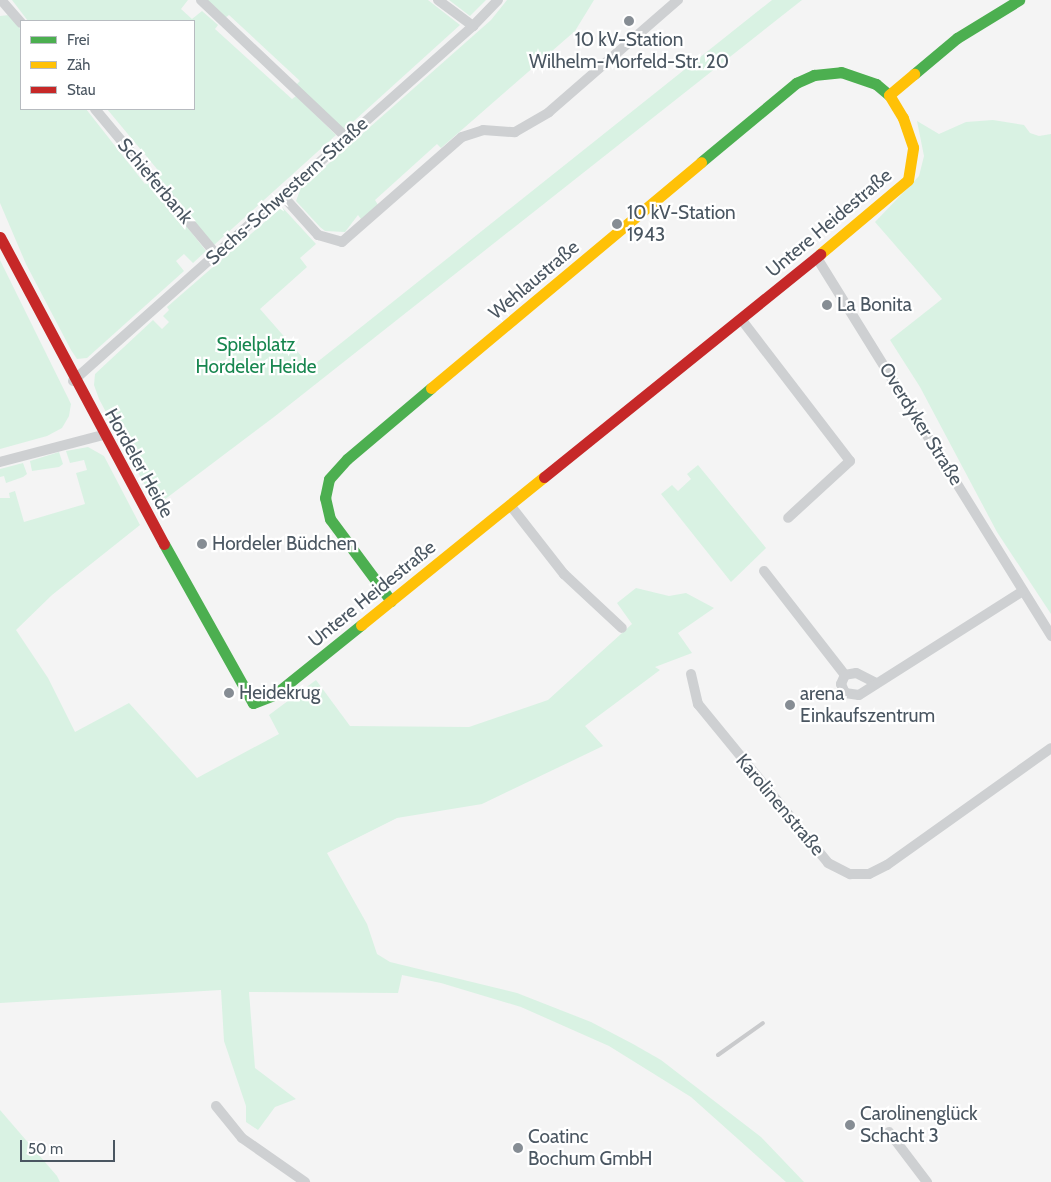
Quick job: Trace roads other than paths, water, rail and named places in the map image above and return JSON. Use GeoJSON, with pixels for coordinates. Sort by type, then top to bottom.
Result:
{"type":"FeatureCollection","features":[{"type":"Feature","properties":{"kind":"street"},"geometry":{"type":"LineString","coordinates":[[201,0],[347,138]]}},
{"type":"Feature","properties":{"kind":"street"},"geometry":{"type":"LineString","coordinates":[[438,0],[473,26]]}},
{"type":"Feature","properties":{"kind":"street","name":"Sechs-Schwestern-Straße"},"geometry":{"type":"LineString","coordinates":[[74,381],[473,26],[498,0]]}},
{"type":"Feature","properties":{"kind":"street"},"geometry":{"type":"LineString","coordinates":[[282,195],[318,235],[342,242],[462,137],[483,130],[515,132],[542,116],[678,0]]}},
{"type":"Feature","properties":{"kind":"street"},"geometry":{"type":"LineString","coordinates":[[890,95],[957,38],[1019,0]]}},
{"type":"Feature","properties":{"kind":"street"},"geometry":{"type":"LineString","coordinates":[[2,1],[20,22]]}},
{"type":"Feature","properties":{"kind":"street","name":"Wehlaustraße"},"geometry":{"type":"LineString","coordinates":[[391,601],[330,519],[325,498],[329,479],[347,458],[796,83],[814,75],[841,72],[876,84],[890,95]]}},
{"type":"Feature","properties":{"kind":"street","name":"Untere Heidestraße"},"geometry":{"type":"LineString","coordinates":[[252,703],[274,695],[817,258],[908,180],[913,147],[903,118],[890,95]]}},
{"type":"Feature","properties":{"kind":"street","name":"Schieferbank"},"geometry":{"type":"LineString","coordinates":[[95,110],[216,254]]}},
{"type":"Feature","properties":{"kind":"street","name":"Hordeler Heide"},"geometry":{"type":"LineString","coordinates":[[0,237],[103,435],[252,703]]}},
{"type":"Feature","properties":{"kind":"street","name":"Overdyker Straße"},"geometry":{"type":"LineString","coordinates":[[817,258],[1051,636]]}},
{"type":"Feature","properties":{"kind":"street"},"geometry":{"type":"LineString","coordinates":[[741,319],[850,461],[788,518]]}},
{"type":"Feature","properties":{"kind":"street"},"geometry":{"type":"LineString","coordinates":[[0,462],[103,435]]}},
{"type":"Feature","properties":{"kind":"street"},"geometry":{"type":"LineString","coordinates":[[510,505],[564,574],[622,628]]}},
{"type":"Feature","properties":{"kind":"street"},"geometry":{"type":"LineString","coordinates":[[764,571],[845,675]]}},
{"type":"Feature","properties":{"kind":"street"},"geometry":{"type":"LineString","coordinates":[[845,675],[842,688],[851,695],[859,695],[1022,590]]}},
{"type":"Feature","properties":{"kind":"street"},"geometry":{"type":"LineString","coordinates":[[845,675],[856,673],[876,683]]}},
{"type":"Feature","properties":{"kind":"street","name":"Karolinenstraße"},"geometry":{"type":"LineString","coordinates":[[691,674],[698,704],[828,863],[850,874],[869,874],[887,865],[1051,748]]}},
{"type":"Feature","properties":{"kind":"street"},"geometry":{"type":"LineString","coordinates":[[216,1106],[242,1138],[305,1182]]}},
{"type":"Feature","properties":{"kind":"street"},"geometry":{"type":"LineString","coordinates":[[889,1132],[927,1182]]}},
{"type":"Feature","properties":{"kind":"railway"},"geometry":{"type":"LineString","coordinates":[[718,1055],[763,1023]]}},
{"type":"Feature","properties":{"kind":"place","name":"10 kV-Station Wilhelm-Morfeld-Str. 20"},"geometry":{"type":"Point","coordinates":[629,21]}},
{"type":"Feature","properties":{"kind":"place","name":"10 kV-Station 1943"},"geometry":{"type":"Point","coordinates":[617,224]}},
{"type":"Feature","properties":{"kind":"place","name":"La Bonita"},"geometry":{"type":"Point","coordinates":[827,305]}},
{"type":"Feature","properties":{"kind":"place","name":"Hordeler Büdchen"},"geometry":{"type":"Point","coordinates":[202,544]}},
{"type":"Feature","properties":{"kind":"place","name":"Heidekrug"},"geometry":{"type":"Point","coordinates":[229,693]}},
{"type":"Feature","properties":{"kind":"place","name":"arena Einkaufszentrum"},"geometry":{"type":"Point","coordinates":[790,705]}},
{"type":"Feature","properties":{"kind":"place","name":"Carolinenglück Schacht 3"},"geometry":{"type":"Point","coordinates":[850,1125]}},
{"type":"Feature","properties":{"kind":"place","name":"Coatinc Bochum GmbH"},"geometry":{"type":"Point","coordinates":[518,1148]}},
{"type":"Feature","properties":{"kind":"park label","name":"Spielplatz Hordeler Heide"},"geometry":{"type":"Point","coordinates":[256,356]}}]}
